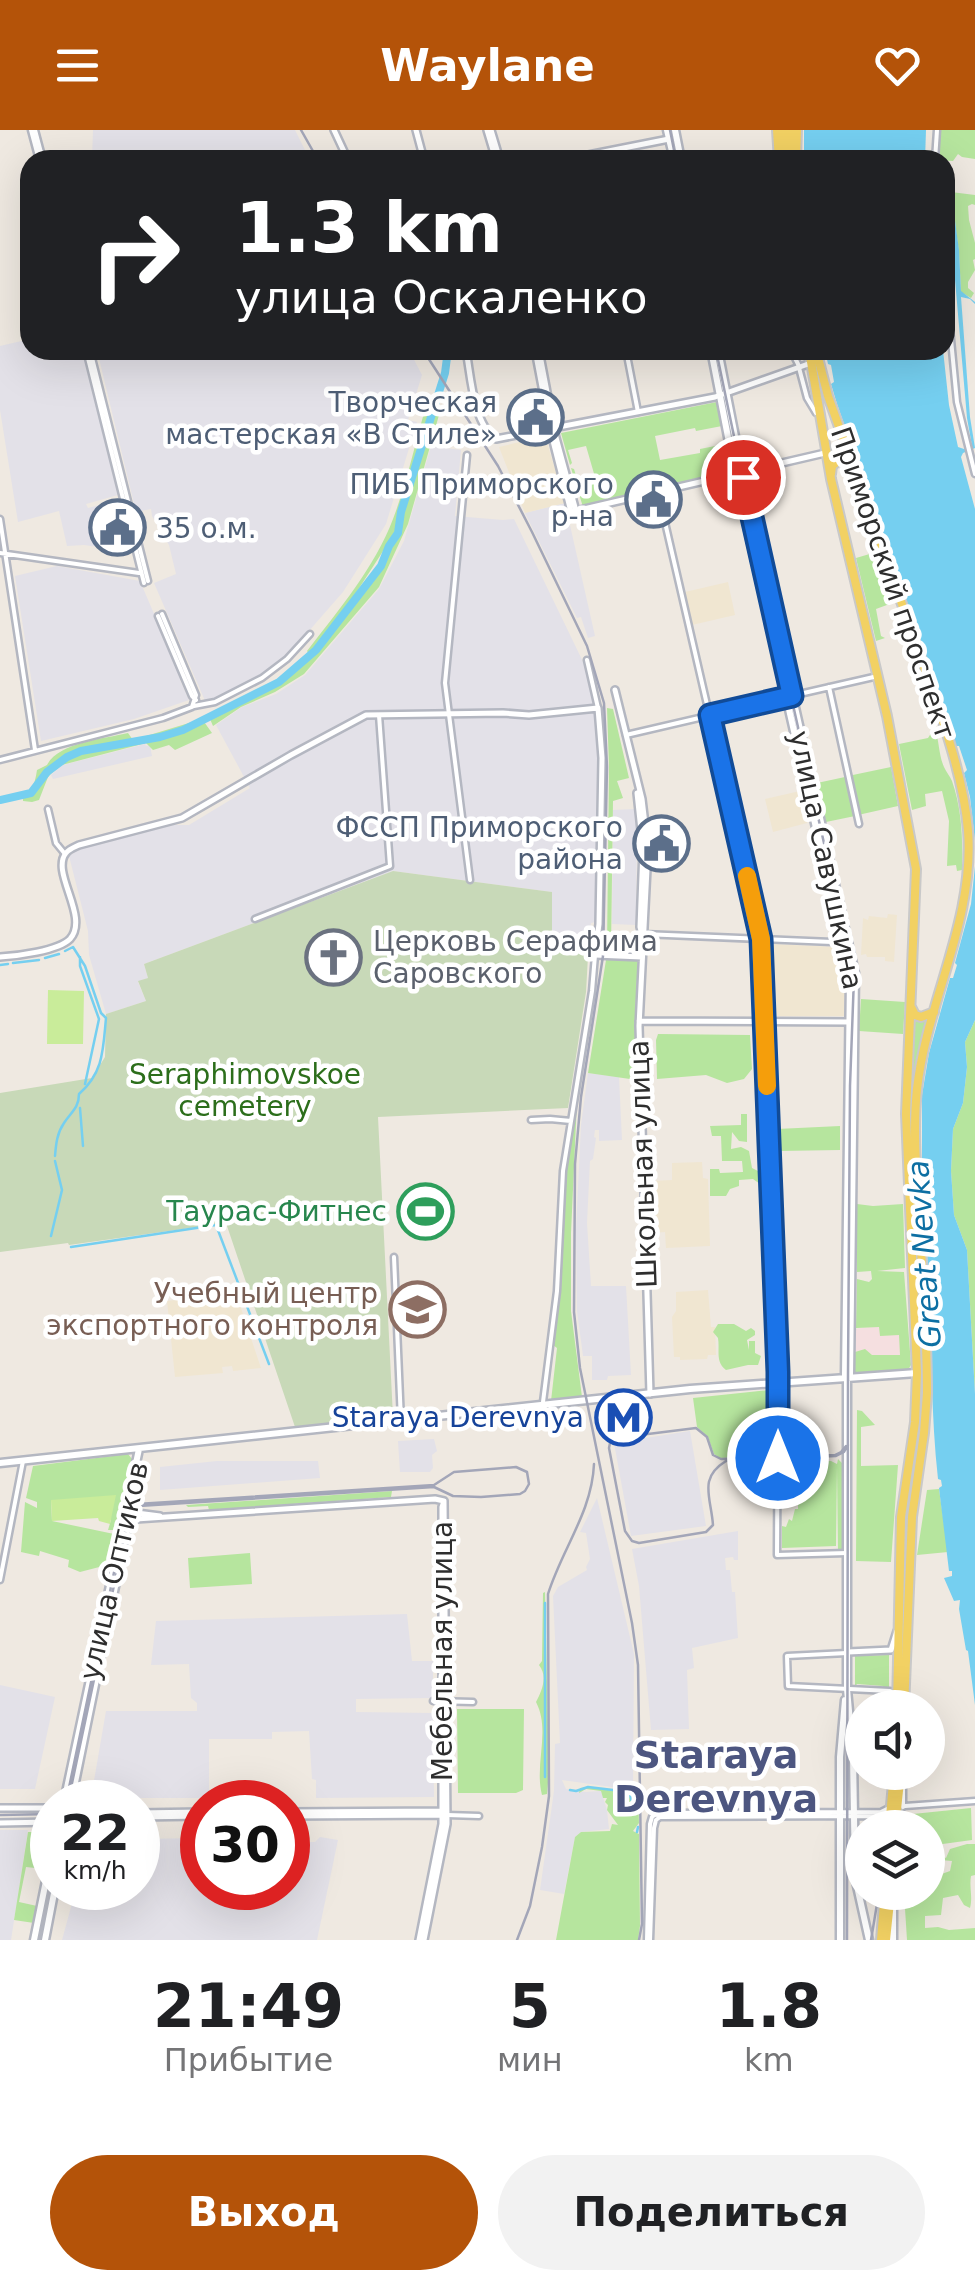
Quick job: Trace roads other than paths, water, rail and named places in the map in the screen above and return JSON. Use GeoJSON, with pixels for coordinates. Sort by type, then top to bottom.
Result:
{"type":"FeatureCollection","features":[{"type":"Feature","properties":{"kind":"main road","name":"улица Савушкина"},"geometry":{"type":"LineString","coordinates":[[717,360],[789,697],[856,979],[845,1340],[847,1688],[854,1810]]}},
{"type":"Feature","properties":{"kind":"main road","name":"Приморский проспект"},"geometry":{"type":"LineString","coordinates":[[811,360],[830,478],[878,676],[916,868],[906,1114],[917,1374],[901,1517],[897,1690]]}},
{"type":"Feature","properties":{"kind":"main road","name":"Приморский проспект"},"geometry":{"type":"LineString","coordinates":[[815,360],[960,782],[970,864],[964,911],[923,1050],[915,1114],[927,1393],[898,1690]]}},
{"type":"Feature","properties":{"kind":"main road"},"geometry":{"type":"LineString","coordinates":[[830,478],[836,462],[846,461],[853,469]]}},
{"type":"Feature","properties":{"kind":"main road"},"geometry":{"type":"LineString","coordinates":[[911,1008],[921,1018],[934,1012]]}},
{"type":"Feature","properties":{"kind":"main road"},"geometry":{"type":"LineString","coordinates":[[0,1463],[650,1394],[917,1374]]}},
{"type":"Feature","properties":{"kind":"main road","name":"улица Оптиков"},"geometry":{"type":"LineString","coordinates":[[73,1780],[139,1448]]}},
{"type":"Feature","properties":{"kind":"main road","name":"улица Савушкина"},"geometry":{"type":"LineString","coordinates":[[840,1940],[841,1735],[847,1688]]}},
{"type":"Feature","properties":{"kind":"main road"},"geometry":{"type":"LineString","coordinates":[[894,1810],[897,1790]]}},
{"type":"Feature","properties":{"kind":"main road"},"geometry":{"type":"LineString","coordinates":[[34,1940],[40,1910]]}},
{"type":"Feature","properties":{"kind":"main road"},"geometry":{"type":"LineString","coordinates":[[44,1940],[50,1910]]}},
{"type":"Feature","properties":{"kind":"main road","name":"улица Савушкина"},"geometry":{"type":"LineString","coordinates":[[862,1910],[869,1940]]}},
{"type":"Feature","properties":{"kind":"main road"},"geometry":{"type":"LineString","coordinates":[[886,1940],[888,1910]]}},
{"type":"Feature","properties":{"kind":"street"},"geometry":{"type":"LineString","coordinates":[[615,150],[672,134]]}},
{"type":"Feature","properties":{"kind":"street"},"geometry":{"type":"LineString","coordinates":[[90,360],[146,582]]}},
{"type":"Feature","properties":{"kind":"street"},"geometry":{"type":"LineString","coordinates":[[468,360],[480,420],[493,438],[724,394],[811,363]]}},
{"type":"Feature","properties":{"kind":"street"},"geometry":{"type":"LineString","coordinates":[[539,360],[574,512],[826,454]]}},
{"type":"Feature","properties":{"kind":"street"},"geometry":{"type":"LineString","coordinates":[[628,360],[638,412]]}},
{"type":"Feature","properties":{"kind":"street","name":"Приморский проспект"},"geometry":{"type":"LineString","coordinates":[[796,360],[807,398],[819,417]]}},
{"type":"Feature","properties":{"kind":"street"},"geometry":{"type":"LineString","coordinates":[[953,360],[957,402],[975,474]]}},
{"type":"Feature","properties":{"kind":"street"},"geometry":{"type":"LineString","coordinates":[[467,455],[445,683],[470,880]]}},
{"type":"Feature","properties":{"kind":"street"},"geometry":{"type":"LineString","coordinates":[[658,492],[761,939],[778,1382],[777,1555],[847,1553]]}},
{"type":"Feature","properties":{"kind":"street"},"geometry":{"type":"LineString","coordinates":[[0,519],[2,552],[36,750]]}},
{"type":"Feature","properties":{"kind":"street"},"geometry":{"type":"LineString","coordinates":[[2,552],[143,572]]}},
{"type":"Feature","properties":{"kind":"street"},"geometry":{"type":"LineString","coordinates":[[160,616],[195,703]]}},
{"type":"Feature","properties":{"kind":"street"},"geometry":{"type":"LineString","coordinates":[[0,760],[149,722],[195,703],[215,702],[262,678],[310,634]]}},
{"type":"Feature","properties":{"kind":"street"},"geometry":{"type":"LineString","coordinates":[[543,1406],[558,1276],[562,1171],[592,992],[599,924],[602,758],[598,708],[587,660]]}},
{"type":"Feature","properties":{"kind":"street"},"geometry":{"type":"LineString","coordinates":[[626,735],[878,676]]}},
{"type":"Feature","properties":{"kind":"street"},"geometry":{"type":"LineString","coordinates":[[829,687],[859,824]]}},
{"type":"Feature","properties":{"kind":"street","name":"Школьная улица"},"geometry":{"type":"LineString","coordinates":[[615,690],[645,818],[648,849],[640,1021],[650,1394]]}},
{"type":"Feature","properties":{"kind":"street"},"geometry":{"type":"LineString","coordinates":[[0,957],[52,947],[72,936],[75,918],[62,866],[65,854],[80,845],[182,818],[362,717],[537,715],[598,708]]}},
{"type":"Feature","properties":{"kind":"street"},"geometry":{"type":"LineString","coordinates":[[255,919],[390,866],[379,714]]}},
{"type":"Feature","properties":{"kind":"street"},"geometry":{"type":"LineString","coordinates":[[48,809],[56,844],[65,854]]}},
{"type":"Feature","properties":{"kind":"street"},"geometry":{"type":"LineString","coordinates":[[642,934],[845,940]]}},
{"type":"Feature","properties":{"kind":"street"},"geometry":{"type":"LineString","coordinates":[[596,955],[642,956]]}},
{"type":"Feature","properties":{"kind":"street"},"geometry":{"type":"LineString","coordinates":[[640,1021],[852,1022]]}},
{"type":"Feature","properties":{"kind":"street"},"geometry":{"type":"LineString","coordinates":[[531,1120],[570,1121]]}},
{"type":"Feature","properties":{"kind":"street"},"geometry":{"type":"LineString","coordinates":[[394,1256],[401,1421]]}},
{"type":"Feature","properties":{"kind":"street"},"geometry":{"type":"LineString","coordinates":[[0,1580],[23,1461]]}},
{"type":"Feature","properties":{"kind":"street","name":"Мебельная улица"},"geometry":{"type":"LineString","coordinates":[[127,1515],[444,1501],[446,1828],[422,1940]]}},
{"type":"Feature","properties":{"kind":"street"},"geometry":{"type":"LineString","coordinates":[[855,1690],[788,1686],[787,1656],[891,1650],[898,1629]]}},
{"type":"Feature","properties":{"kind":"street"},"geometry":{"type":"LineString","coordinates":[[433,1701],[474,1702]]}},
{"type":"Feature","properties":{"kind":"street"},"geometry":{"type":"LineString","coordinates":[[903,1790],[905,1806]]}},
{"type":"Feature","properties":{"kind":"street"},"geometry":{"type":"LineString","coordinates":[[894,1810],[975,1801]]}},
{"type":"Feature","properties":{"kind":"street"},"geometry":{"type":"LineString","coordinates":[[0,1808],[30,1808]]}},
{"type":"Feature","properties":{"kind":"street"},"geometry":{"type":"LineString","coordinates":[[648,1940],[657,1813],[845,1813]]}},
{"type":"Feature","properties":{"kind":"street"},"geometry":{"type":"LineString","coordinates":[[310,1814],[480,1816]]}},
{"type":"Feature","properties":{"kind":"street"},"geometry":{"type":"LineString","coordinates":[[0,1823],[30,1822]]}},
{"type":"Feature","properties":{"kind":"water"},"geometry":{"type":"Polygon","coordinates":[[[804,130],[926,130],[925,150],[804,150],[804,130]]]}},
{"type":"Feature","properties":{"kind":"water"},"geometry":{"type":"Polygon","coordinates":[[[955,221],[961,291],[975,302],[961,297],[975,448],[961,457],[975,509],[975,841],[964,773],[967,770],[959,746],[955,746],[837,404],[827,360],[944,360],[958,447],[964,449],[972,446],[955,280],[955,221]]]}},
{"type":"Feature","properties":{"kind":"water"},"geometry":{"type":"Polygon","coordinates":[[[975,866],[975,1020],[965,1042],[967,1067],[963,1103],[953,1129],[951,1171],[954,1215],[967,1250],[975,1394],[975,1705],[960,1600],[954,1601],[944,1578],[952,1576],[952,1571],[934,1431],[922,1095],[929,1053],[957,965],[975,866]]]}},
{"type":"Feature","properties":{"kind":"waterway"},"geometry":{"type":"LineString","coordinates":[[0,800],[31,793],[47,772],[81,751],[183,730],[279,682],[316,650],[381,566],[398,533],[447,360]]}},
{"type":"Feature","properties":{"kind":"waterway"},"geometry":{"type":"LineString","coordinates":[[55,1156],[62,1127],[98,1068],[106,1018],[85,966],[73,947],[65,951]]}},
{"type":"Feature","properties":{"kind":"waterway"},"geometry":{"type":"LineString","coordinates":[[45,958],[59,954]]}},
{"type":"Feature","properties":{"kind":"waterway"},"geometry":{"type":"LineString","coordinates":[[80,957],[99,1019],[85,1084]]}},
{"type":"Feature","properties":{"kind":"waterway"},"geometry":{"type":"LineString","coordinates":[[13,963],[39,960]]}},
{"type":"Feature","properties":{"kind":"waterway"},"geometry":{"type":"LineString","coordinates":[[0,965],[8,964]]}},
{"type":"Feature","properties":{"kind":"waterway"},"geometry":{"type":"LineString","coordinates":[[80,1108],[83,1146]]}},
{"type":"Feature","properties":{"kind":"waterway"},"geometry":{"type":"LineString","coordinates":[[51,1236],[62,1190],[55,1161]]}},
{"type":"Feature","properties":{"kind":"waterway"},"geometry":{"type":"LineString","coordinates":[[71,1247],[216,1225],[269,1364]]}},
{"type":"Feature","properties":{"kind":"waterway"},"geometry":{"type":"LineString","coordinates":[[545,1603],[545,1777]]}},
{"type":"Feature","properties":{"kind":"waterway"},"geometry":{"type":"LineString","coordinates":[[570,1790],[588,1787],[638,1793]]}},
{"type":"Feature","properties":{"kind":"waterway"},"geometry":{"type":"LineString","coordinates":[[630,1795],[634,1809]]}},
{"type":"Feature","properties":{"kind":"waterway"},"geometry":{"type":"LineString","coordinates":[[637,1832],[638,1827]]}},
{"type":"Feature","properties":{"kind":"tram line"},"geometry":{"type":"LineString","coordinates":[[670,130],[674,150]]}},
{"type":"Feature","properties":{"kind":"tram line"},"geometry":{"type":"LineString","coordinates":[[718,360],[854,977],[850,1086],[847,1940]]}},
{"type":"Feature","properties":{"kind":"tram line"},"geometry":{"type":"LineString","coordinates":[[846,1446],[835,1455],[721,1459],[713,1455],[707,1437],[696,1428],[616,1438],[609,1448],[625,1531],[632,1541],[639,1543],[706,1532],[713,1525],[709,1481],[726,1461],[836,1456],[848,1445]]}},
{"type":"Feature","properties":{"kind":"tram line"},"geometry":{"type":"LineString","coordinates":[[71,1780],[129,1509],[137,1504],[434,1485],[454,1472],[516,1467],[527,1472],[529,1484],[520,1494],[453,1496],[434,1487],[139,1506],[130,1510],[73,1780]]}},
{"type":"Feature","properties":{"kind":"tram line"},"geometry":{"type":"LineString","coordinates":[[0,1815],[30,1814]]}},
{"type":"Feature","properties":{"kind":"tram line"},"geometry":{"type":"LineString","coordinates":[[871,1940],[876,1910]]}},
{"type":"Feature","properties":{"kind":"railway"},"geometry":{"type":"LineString","coordinates":[[301,130],[312,150]]}},
{"type":"Feature","properties":{"kind":"railway"},"geometry":{"type":"LineString","coordinates":[[429,360],[498,466],[532,532],[587,646],[604,703],[607,767],[603,956],[575,1164],[574,1312],[580,1368],[638,1665],[642,1924],[639,1940]]}},
{"type":"Feature","properties":{"kind":"railway"},"geometry":{"type":"LineString","coordinates":[[517,1940],[530,1906],[549,1796],[548,1594],[588,1498],[594,1464]]}},
{"type":"Feature","properties":{"kind":"place","name":"Творческая мастерская «В Стиле»"},"geometry":{"type":"Point","coordinates":[536,418]}},
{"type":"Feature","properties":{"kind":"place","name":"ПИБ Приморского р-на"},"geometry":{"type":"Point","coordinates":[653,500]}},
{"type":"Feature","properties":{"kind":"place","name":"35 о.м."},"geometry":{"type":"Point","coordinates":[117,528]}},
{"type":"Feature","properties":{"kind":"place","name":"ФССП Приморского района"},"geometry":{"type":"Point","coordinates":[662,843]}},
{"type":"Feature","properties":{"kind":"place","name":"Церковь Серафима Саровского"},"geometry":{"type":"Point","coordinates":[334,957]}},
{"type":"Feature","properties":{"kind":"place","name":"Таурас-Фитнес"},"geometry":{"type":"Point","coordinates":[426,1211]}},
{"type":"Feature","properties":{"kind":"place","name":"Учебный центр экспортного контроля"},"geometry":{"type":"Point","coordinates":[417,1309]}},
{"type":"Feature","properties":{"kind":"place","name":"Staraya Derevnya"},"geometry":{"type":"Point","coordinates":[623,1417]}},
{"type":"Feature","properties":{"kind":"district","name":"Staraya Derevnya"},"geometry":{"type":"Point","coordinates":[716,1777]}},
{"type":"Feature","properties":{"kind":"park label","name":"Seraphimovskoe cemetery"},"geometry":{"type":"Point","coordinates":[245,1090]}},
{"type":"Feature","properties":{"kind":"water label","name":"Great Nevka"},"geometry":{"type":"Point","coordinates":[924,1254]}}]}
